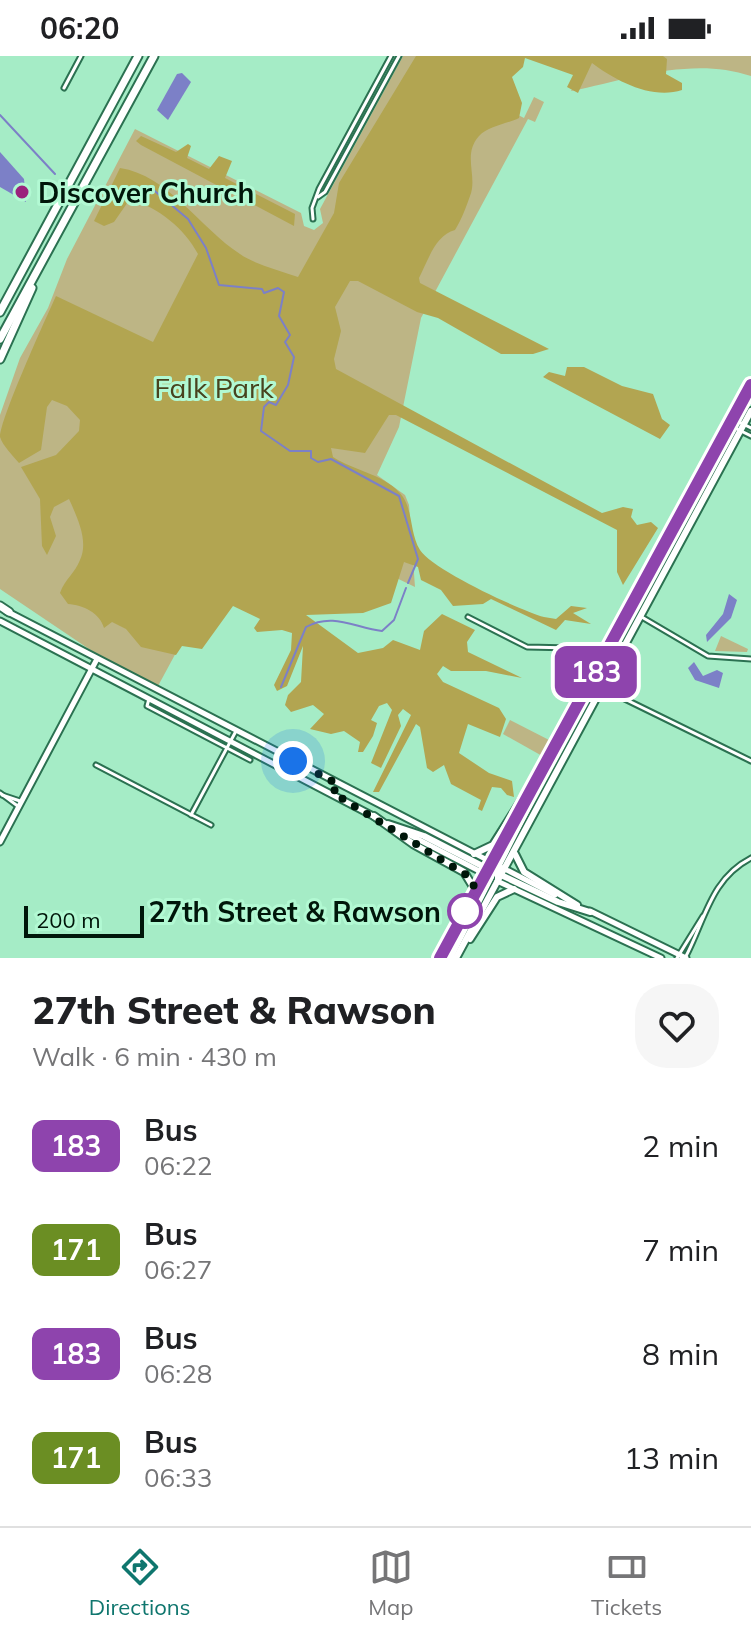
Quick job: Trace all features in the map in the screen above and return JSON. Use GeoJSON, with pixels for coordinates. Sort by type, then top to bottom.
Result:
{"type":"FeatureCollection","features":[{"type":"Feature","properties":{"kind":"highway"},"geometry":{"type":"LineString","coordinates":[[0,312],[138,56]]}},
{"type":"Feature","properties":{"kind":"highway"},"geometry":{"type":"LineString","coordinates":[[0,339],[154,56]]}},
{"type":"Feature","properties":{"kind":"highway"},"geometry":{"type":"LineString","coordinates":[[0,359],[56,234]]}},
{"type":"Feature","properties":{"kind":"highway"},"geometry":{"type":"LineString","coordinates":[[0,301],[37,243]]}},
{"type":"Feature","properties":{"kind":"highway"},"geometry":{"type":"LineString","coordinates":[[0,607],[9,612]]}},
{"type":"Feature","properties":{"kind":"main road"},"geometry":{"type":"LineString","coordinates":[[456,958],[538,777],[751,385]]}},
{"type":"Feature","properties":{"kind":"main road"},"geometry":{"type":"LineString","coordinates":[[445,958],[447,945],[474,894],[515,850],[750,415]]}},
{"type":"Feature","properties":{"kind":"main road"},"geometry":{"type":"LineString","coordinates":[[9,612],[474,854],[514,889],[661,958]]}},
{"type":"Feature","properties":{"kind":"main road"},"geometry":{"type":"LineString","coordinates":[[0,621],[388,824],[424,836],[558,902],[590,912]]}},
{"type":"Feature","properties":{"kind":"main road"},"geometry":{"type":"LineString","coordinates":[[0,842],[97,658]]}},
{"type":"Feature","properties":{"kind":"main road"},"geometry":{"type":"LineString","coordinates":[[445,958],[529,810],[555,746]]}},
{"type":"Feature","properties":{"kind":"main road"},"geometry":{"type":"LineString","coordinates":[[474,854],[484,853],[493,845],[538,777]]}},
{"type":"Feature","properties":{"kind":"main road"},"geometry":{"type":"LineString","coordinates":[[333,793],[338,784]]}},
{"type":"Feature","properties":{"kind":"main road"},"geometry":{"type":"LineString","coordinates":[[374,816],[413,844],[464,872],[475,885],[474,894]]}},
{"type":"Feature","properties":{"kind":"main road"},"geometry":{"type":"LineString","coordinates":[[515,850],[516,861],[524,872],[590,912],[682,957]]}},
{"type":"Feature","properties":{"kind":"main road"},"geometry":{"type":"LineString","coordinates":[[495,872],[577,905]]}},
{"type":"Feature","properties":{"kind":"main road"},"geometry":{"type":"LineString","coordinates":[[462,947],[477,930],[497,897],[514,889]]}},
{"type":"Feature","properties":{"kind":"street"},"geometry":{"type":"LineString","coordinates":[[64,88],[81,56]]}},
{"type":"Feature","properties":{"kind":"street"},"geometry":{"type":"LineString","coordinates":[[313,219],[312,208],[391,56]]}},
{"type":"Feature","properties":{"kind":"street"},"geometry":{"type":"LineString","coordinates":[[318,197],[325,192],[399,56]]}},
{"type":"Feature","properties":{"kind":"street"},"geometry":{"type":"LineString","coordinates":[[731,422],[751,436]]}},
{"type":"Feature","properties":{"kind":"street"},"geometry":{"type":"LineString","coordinates":[[742,428],[751,428]]}},
{"type":"Feature","properties":{"kind":"street"},"geometry":{"type":"LineString","coordinates":[[640,616],[708,656],[751,659]]}},
{"type":"Feature","properties":{"kind":"street"},"geometry":{"type":"LineString","coordinates":[[468,617],[527,647],[572,648],[602,660]]}},
{"type":"Feature","properties":{"kind":"street"},"geometry":{"type":"LineString","coordinates":[[590,682],[751,761]]}},
{"type":"Feature","properties":{"kind":"street"},"geometry":{"type":"LineString","coordinates":[[149,699],[147,706],[250,760]]}},
{"type":"Feature","properties":{"kind":"street"},"geometry":{"type":"LineString","coordinates":[[191,815],[236,731]]}},
{"type":"Feature","properties":{"kind":"street"},"geometry":{"type":"LineString","coordinates":[[96,765],[211,825]]}},
{"type":"Feature","properties":{"kind":"street"},"geometry":{"type":"LineString","coordinates":[[1,794],[20,805]]}},
{"type":"Feature","properties":{"kind":"street"},"geometry":{"type":"LineString","coordinates":[[682,957],[729,872],[751,858]]}},
{"type":"Feature","properties":{"kind":"green space","name":"Falk Park"},"geometry":{"type":"Polygon","coordinates":[[[403,56],[434,56],[428,68],[524,118],[534,97],[544,102],[535,122],[528,119],[421,318],[399,427],[377,475],[405,495],[409,505],[415,587],[318,540],[211,588],[158,686],[92,651],[0,589],[0,415],[20,358],[48,308],[67,259],[135,129],[301,213],[304,226],[314,230],[323,223],[320,209],[403,56]]]}},
{"type":"Feature","properties":{"kind":"green space","name":"Falk Park"},"geometry":{"type":"Polygon","coordinates":[[[416,56],[663,56],[667,59],[666,74],[682,83],[682,90],[647,91],[623,82],[592,63],[578,93],[567,87],[573,75],[525,58],[523,67],[512,77],[522,103],[519,118],[487,130],[474,143],[472,188],[465,209],[455,230],[442,237],[433,250],[419,278],[420,283],[549,349],[533,354],[501,354],[438,318],[417,312],[358,281],[350,281],[335,307],[341,331],[334,359],[336,369],[602,513],[623,507],[633,509],[631,517],[637,525],[651,522],[658,528],[623,585],[617,572],[617,530],[396,415],[389,415],[365,453],[331,448],[333,457],[380,478],[397,490],[406,503],[420,550],[441,568],[497,598],[544,617],[556,619],[571,606],[587,608],[573,613],[591,624],[565,620],[556,630],[491,599],[483,604],[453,606],[441,590],[421,580],[418,567],[404,562],[391,603],[363,613],[306,615],[358,653],[383,648],[393,640],[420,650],[424,631],[442,614],[475,630],[467,642],[468,652],[522,678],[486,671],[451,671],[443,666],[437,674],[443,682],[499,708],[506,719],[500,737],[468,724],[459,753],[489,773],[512,781],[514,797],[501,788],[492,787],[482,811],[478,809],[481,800],[451,784],[444,765],[433,772],[427,768],[420,727],[416,724],[379,792],[373,792],[411,715],[403,709],[398,715],[401,726],[381,768],[371,763],[392,710],[387,703],[379,706],[371,720],[377,723],[363,752],[358,752],[360,742],[344,731],[331,734],[310,729],[324,714],[313,705],[291,712],[285,705],[288,695],[301,682],[303,646],[287,686],[277,691],[274,685],[291,650],[292,633],[282,630],[257,632],[254,628],[260,619],[233,606],[202,649],[182,646],[176,655],[141,647],[126,629],[112,622],[104,628],[99,618],[90,611],[68,604],[60,593],[82,553],[83,537],[78,521],[69,499],[54,507],[50,517],[56,536],[47,555],[42,546],[40,499],[21,467],[56,455],[79,431],[80,420],[67,406],[52,400],[47,407],[41,450],[19,463],[0,437],[15,390],[56,296],[153,342],[198,254],[170,220],[130,199],[114,222],[104,226],[94,221],[120,168],[137,173],[169,191],[225,243],[246,258],[298,277],[334,213],[339,183],[416,56]]]}},
{"type":"Feature","properties":{"kind":"green space"},"geometry":{"type":"Polygon","coordinates":[[[544,56],[751,56],[751,76],[729,70],[684,69],[571,91],[580,75],[544,56]]]}},
{"type":"Feature","properties":{"kind":"green space"},"geometry":{"type":"Polygon","coordinates":[[[141,136],[176,152],[188,144],[191,146],[187,158],[209,169],[219,156],[232,161],[225,178],[295,214],[294,226],[141,145],[136,141],[141,136]]]}},
{"type":"Feature","properties":{"kind":"green space"},"geometry":{"type":"Polygon","coordinates":[[[567,367],[584,367],[622,386],[653,394],[662,419],[670,425],[660,439],[543,377],[549,372],[565,376],[567,367]]]}},
{"type":"Feature","properties":{"kind":"green space"},"geometry":{"type":"Polygon","coordinates":[[[721,636],[748,649],[747,652],[715,651],[721,636]]]}},
{"type":"Feature","properties":{"kind":"green space"},"geometry":{"type":"Polygon","coordinates":[[[510,720],[553,742],[544,757],[503,734],[510,720]]]}},
{"type":"Feature","properties":{"kind":"water"},"geometry":{"type":"Polygon","coordinates":[[[182,73],[191,82],[168,120],[157,110],[177,74],[182,73]]]}},
{"type":"Feature","properties":{"kind":"water"},"geometry":{"type":"Polygon","coordinates":[[[0,152],[24,179],[26,202],[0,187],[0,152]]]}},
{"type":"Feature","properties":{"kind":"water"},"geometry":{"type":"Polygon","coordinates":[[[729,594],[737,600],[731,618],[707,642],[706,635],[723,614],[729,594]]]}},
{"type":"Feature","properties":{"kind":"water"},"geometry":{"type":"Polygon","coordinates":[[[694,662],[703,676],[717,670],[723,673],[719,688],[695,680],[688,668],[694,662]]]}},
{"type":"Feature","properties":{"kind":"waterway"},"geometry":{"type":"LineString","coordinates":[[0,115],[55,174]]}},
{"type":"Feature","properties":{"kind":"waterway"},"geometry":{"type":"LineString","coordinates":[[98,197],[107,200],[128,190],[150,187],[188,219],[206,248],[219,285],[262,289],[264,293],[278,288],[284,292],[279,316],[290,335],[285,342],[294,357],[288,385],[276,405],[269,402],[264,407],[261,431],[290,451],[311,451],[311,458],[318,462],[331,459],[399,496],[418,559],[408,583]]}},
{"type":"Feature","properties":{"kind":"waterway"},"geometry":{"type":"LineString","coordinates":[[281,687],[306,627],[335,621],[382,631],[394,620],[406,588]]}},
{"type":"Feature","properties":{"kind":"bus line","name":"183"},"geometry":{"type":"LineString","coordinates":[[440,958],[751,385]]}},
{"type":"Feature","properties":{"kind":"place","name":"Discover Church"},"geometry":{"type":"Point","coordinates":[22,192]}},
{"type":"Feature","properties":{"kind":"place","name":"27th Street & Rawson"},"geometry":{"type":"Point","coordinates":[465,911]}},
{"type":"Feature","properties":{"kind":"route"},"geometry":{"type":"LineString","coordinates":[[293,761],[338,784],[333,793],[468,876],[475,888],[465,911]]}}]}
